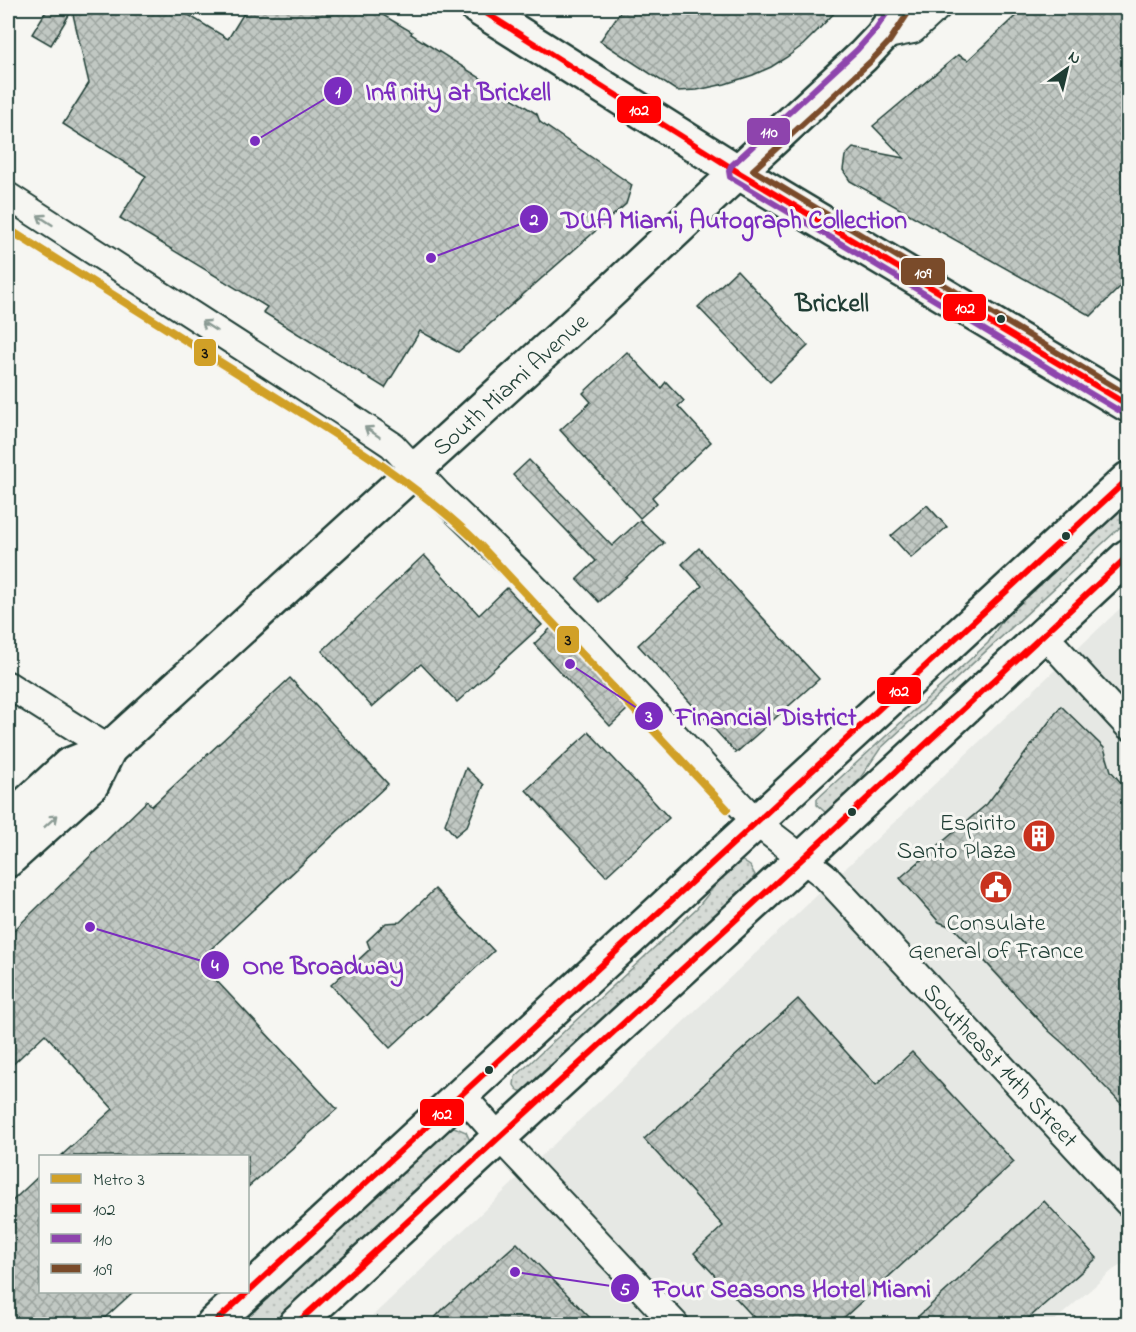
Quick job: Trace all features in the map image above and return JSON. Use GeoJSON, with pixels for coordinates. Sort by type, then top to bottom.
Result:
{"type":"FeatureCollection","features":[{"type":"Feature","properties":{"kind":"main road"},"geometry":{"type":"LineString","coordinates":[[478,8],[738,172],[1128,405]]}},
{"type":"Feature","properties":{"kind":"main road","name":"South Miami Avenue"},"geometry":{"type":"LineString","coordinates":[[8,822],[69,765],[109,749],[416,470],[638,267],[863,56],[882,36],[901,8]]}},
{"type":"Feature","properties":{"kind":"main road"},"geometry":{"type":"LineString","coordinates":[[249,1291],[1128,479]]}},
{"type":"Feature","properties":{"kind":"main road"},"geometry":{"type":"LineString","coordinates":[[296,1324],[1128,556]]}},
{"type":"Feature","properties":{"kind":"main road","name":"South Miami Avenue"},"geometry":{"type":"LineString","coordinates":[[8,860],[92,784],[109,749]]}},
{"type":"Feature","properties":{"kind":"main road"},"geometry":{"type":"LineString","coordinates":[[213,1324],[246,1293]]}},
{"type":"Feature","properties":{"kind":"street"},"geometry":{"type":"LineString","coordinates":[[882,36],[913,30],[937,8]]}},
{"type":"Feature","properties":{"kind":"street","name":"Southeast 14th Street"},"geometry":{"type":"LineString","coordinates":[[8,196],[392,445],[572,627],[757,823],[825,876],[1128,1203]]}},
{"type":"Feature","properties":{"kind":"street"},"geometry":{"type":"LineString","coordinates":[[1044,635],[1128,726]]}},
{"type":"Feature","properties":{"kind":"street"},"geometry":{"type":"LineString","coordinates":[[8,685],[109,749]]}},
{"type":"Feature","properties":{"kind":"street"},"geometry":{"type":"LineString","coordinates":[[461,1094],[675,1324]]}},
{"type":"Feature","properties":{"kind":"shaded area"},"geometry":{"type":"Polygon","coordinates":[[[1128,499],[1128,520],[880,749],[848,796],[829,813],[817,805],[817,799],[988,643],[1017,597],[1128,499]]]}},
{"type":"Feature","properties":{"kind":"shaded area"},"geometry":{"type":"Polygon","coordinates":[[[1128,601],[1128,1261],[1113,1270],[1051,1324],[364,1324],[1128,601]]]}},
{"type":"Feature","properties":{"kind":"shaded area"},"geometry":{"type":"Polygon","coordinates":[[[741,860],[750,866],[755,875],[747,887],[529,1091],[517,1089],[514,1085],[515,1077],[697,908],[725,873],[741,860]]]}},
{"type":"Feature","properties":{"kind":"shaded area"},"geometry":{"type":"Polygon","coordinates":[[[454,1127],[466,1132],[470,1141],[466,1151],[273,1324],[230,1324],[445,1130],[454,1127]]]}},
{"type":"Feature","properties":{"kind":"building"},"geometry":{"type":"Polygon","coordinates":[[[48,8],[177,8],[228,39],[247,8],[371,8],[412,32],[411,34],[537,114],[540,122],[632,185],[626,204],[458,352],[420,331],[385,388],[263,312],[267,307],[120,218],[146,176],[63,124],[89,83],[72,10],[51,45],[32,34],[48,8]]]}},
{"type":"Feature","properties":{"kind":"building"},"geometry":{"type":"Polygon","coordinates":[[[623,8],[839,8],[803,45],[771,67],[725,84],[697,90],[677,91],[600,41],[623,8]]]}},
{"type":"Feature","properties":{"kind":"building"},"geometry":{"type":"Polygon","coordinates":[[[1024,8],[1128,8],[1128,279],[1091,316],[850,181],[843,170],[845,156],[853,148],[904,158],[873,126],[958,55],[968,60],[1024,8]]]}},
{"type":"Feature","properties":{"kind":"building"},"geometry":{"type":"Polygon","coordinates":[[[737,270],[808,346],[770,382],[698,307],[737,270]]]}},
{"type":"Feature","properties":{"kind":"building"},"geometry":{"type":"Polygon","coordinates":[[[627,352],[661,388],[666,382],[684,401],[678,406],[711,442],[652,497],[657,503],[640,518],[560,430],[591,402],[583,393],[627,352]]]}},
{"type":"Feature","properties":{"kind":"building"},"geometry":{"type":"Polygon","coordinates":[[[529,460],[612,546],[640,520],[664,543],[599,602],[577,579],[596,561],[513,475],[529,460]]]}},
{"type":"Feature","properties":{"kind":"building"},"geometry":{"type":"Polygon","coordinates":[[[927,505],[947,527],[911,558],[891,536],[927,505]]]}},
{"type":"Feature","properties":{"kind":"building"},"geometry":{"type":"Polygon","coordinates":[[[699,548],[819,679],[736,753],[638,645],[702,586],[682,564],[699,548]]]}},
{"type":"Feature","properties":{"kind":"building"},"geometry":{"type":"Polygon","coordinates":[[[424,555],[479,615],[507,588],[542,625],[457,702],[421,664],[372,707],[322,651],[424,555]]]}},
{"type":"Feature","properties":{"kind":"building"},"geometry":{"type":"Polygon","coordinates":[[[552,627],[629,708],[610,726],[534,644],[552,627]]]}},
{"type":"Feature","properties":{"kind":"building"},"geometry":{"type":"Polygon","coordinates":[[[290,678],[388,784],[198,961],[337,1109],[249,1186],[249,1155],[62,1155],[113,1109],[45,1034],[8,1069],[8,936],[147,801],[152,806],[290,678]]]}},
{"type":"Feature","properties":{"kind":"building","name":"Espirito Santo Plaza"},"geometry":{"type":"Polygon","coordinates":[[[1061,706],[1104,748],[1111,771],[1128,791],[1128,1111],[1049,1031],[954,928],[939,922],[900,878],[987,804],[1061,706]]]}},
{"type":"Feature","properties":{"kind":"building"},"geometry":{"type":"Polygon","coordinates":[[[589,732],[669,818],[606,876],[526,790],[589,732]]]}},
{"type":"Feature","properties":{"kind":"building"},"geometry":{"type":"Polygon","coordinates":[[[466,768],[484,785],[467,826],[455,836],[445,824],[466,768]]]}},
{"type":"Feature","properties":{"kind":"building"},"geometry":{"type":"Polygon","coordinates":[[[435,889],[494,951],[390,1048],[331,985],[370,949],[367,941],[386,923],[400,922],[435,889]]]}},
{"type":"Feature","properties":{"kind":"building"},"geometry":{"type":"Polygon","coordinates":[[[798,999],[876,1085],[912,1052],[1014,1162],[837,1324],[760,1324],[694,1253],[723,1226],[644,1139],[798,999]]]}},
{"type":"Feature","properties":{"kind":"building"},"geometry":{"type":"Polygon","coordinates":[[[39,1176],[39,1293],[132,1293],[98,1324],[8,1324],[8,1205],[39,1176]]]}},
{"type":"Feature","properties":{"kind":"building"},"geometry":{"type":"Polygon","coordinates":[[[1044,1201],[1097,1258],[1022,1324],[910,1324],[1044,1201]]]}},
{"type":"Feature","properties":{"kind":"building"},"geometry":{"type":"Polygon","coordinates":[[[517,1243],[596,1324],[429,1324],[444,1308],[517,1243]]]}},
{"type":"Feature","properties":{"kind":"metro line","name":"3"},"geometry":{"type":"LineString","coordinates":[[8,229],[347,442],[427,499],[477,542],[727,809]]}},
{"type":"Feature","properties":{"kind":"transit line","name":"102"},"geometry":{"type":"LineString","coordinates":[[478,8],[738,172],[1128,405]]}},
{"type":"Feature","properties":{"kind":"transit line","name":"110"},"geometry":{"type":"LineString","coordinates":[[890,8],[857,50],[731,166],[730,177],[1123,413]]}},
{"type":"Feature","properties":{"kind":"transit line","name":"109"},"geometry":{"type":"LineString","coordinates":[[908,13],[889,42],[870,62],[753,170],[1128,395]]}},
{"type":"Feature","properties":{"kind":"transit line","name":"102"},"geometry":{"type":"LineString","coordinates":[[249,1291],[1128,479]]}},
{"type":"Feature","properties":{"kind":"transit line","name":"102"},"geometry":{"type":"LineString","coordinates":[[296,1324],[1128,556]]}},
{"type":"Feature","properties":{"kind":"transit line","name":"102"},"geometry":{"type":"LineString","coordinates":[[213,1324],[247,1293]]}},
{"type":"Feature","properties":{"kind":"place","name":"Infinity at Brickell"},"geometry":{"type":"Point","coordinates":[255,141]}},
{"type":"Feature","properties":{"kind":"place","name":"DUA Miami, Autograph Collection"},"geometry":{"type":"Point","coordinates":[431,258]}},
{"type":"Feature","properties":{"kind":"place","name":"Financial District"},"geometry":{"type":"Point","coordinates":[570,664]}},
{"type":"Feature","properties":{"kind":"place","name":"Espirito Santo Plaza"},"geometry":{"type":"Point","coordinates":[1039,836]}},
{"type":"Feature","properties":{"kind":"place","name":"Consulate General of France"},"geometry":{"type":"Point","coordinates":[996,887]}},
{"type":"Feature","properties":{"kind":"place","name":"One Broadway"},"geometry":{"type":"Point","coordinates":[90,927]}},
{"type":"Feature","properties":{"kind":"place","name":"Four Seasons Hotel Miami"},"geometry":{"type":"Point","coordinates":[515,1272]}},
{"type":"Feature","properties":{"kind":"district","name":"Brickell"},"geometry":{"type":"Point","coordinates":[832,302]}}]}
